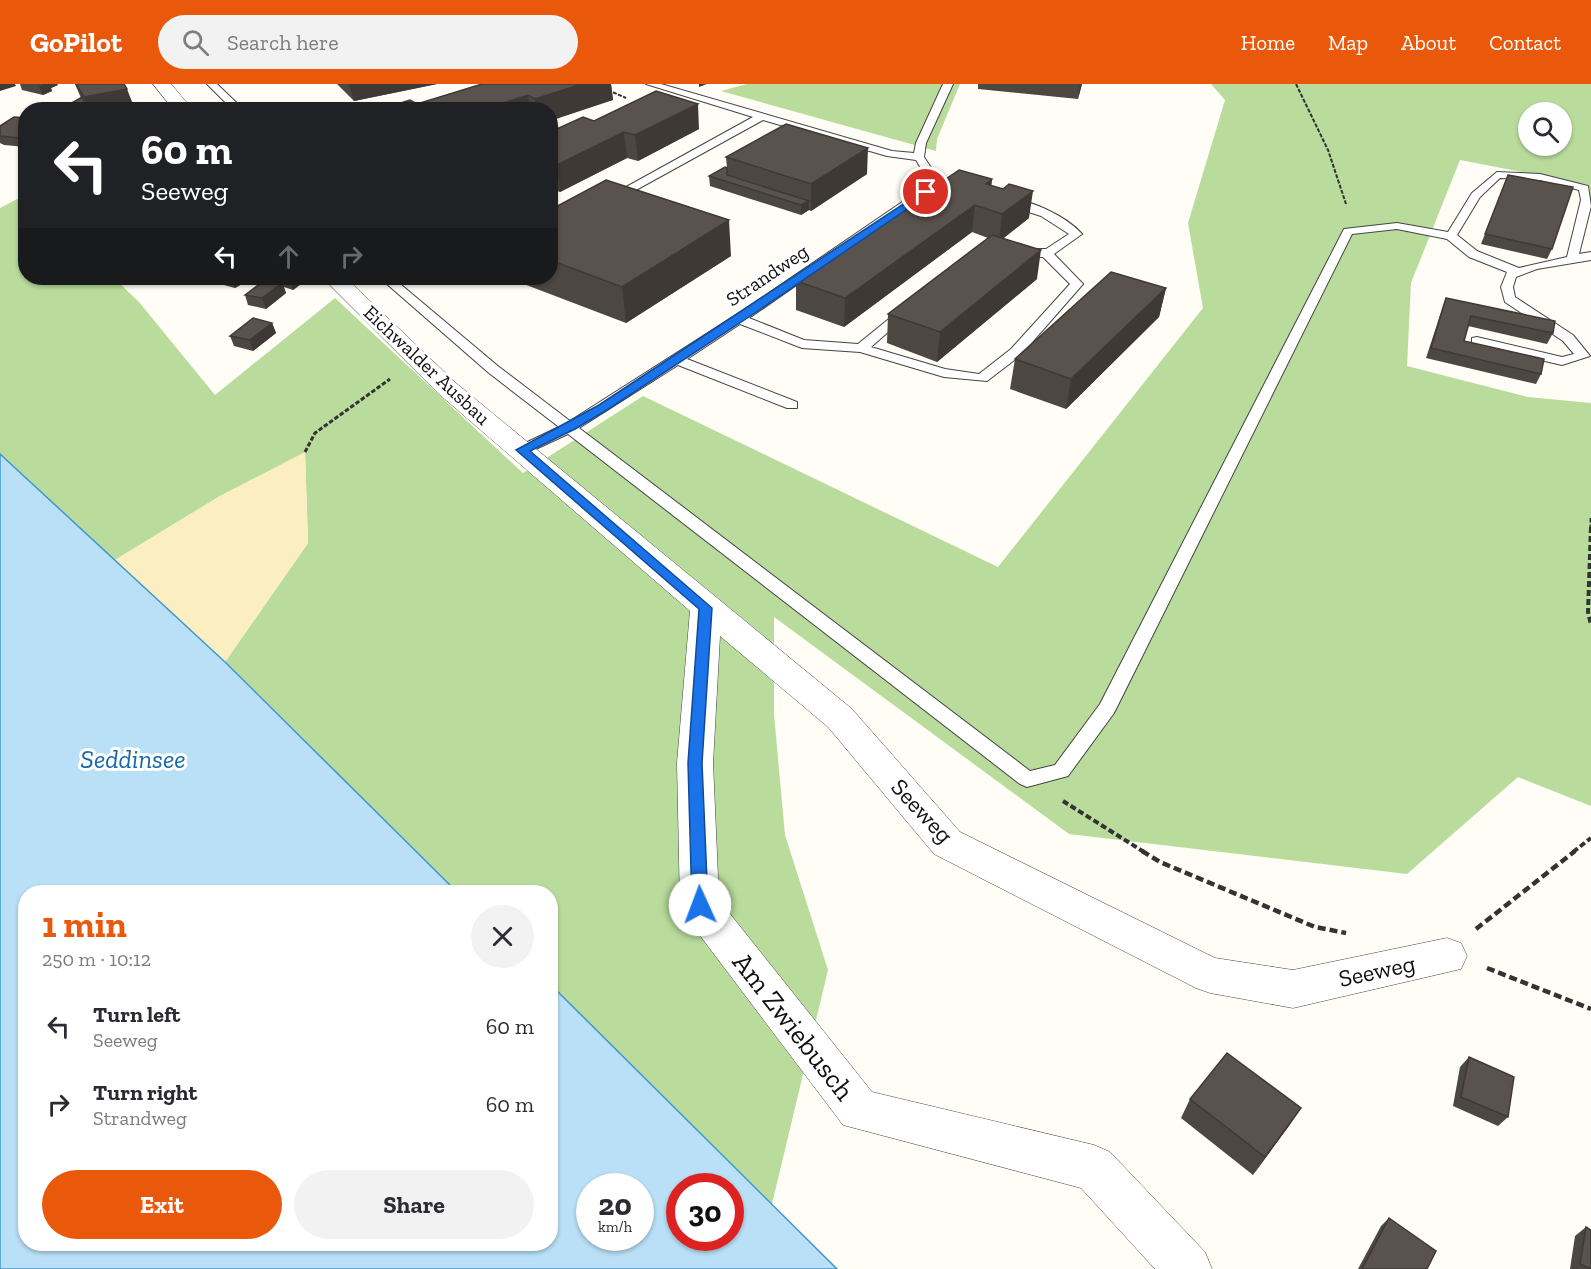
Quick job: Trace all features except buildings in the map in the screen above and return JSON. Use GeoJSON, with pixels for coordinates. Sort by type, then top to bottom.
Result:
{"type":"FeatureCollection","features":[{"type":"Feature","properties":{"kind":"street"},"geometry":{"type":"LineString","coordinates":[[162,84],[177,102]]}},
{"type":"Feature","properties":{"kind":"street","name":"Eichwalder Ausbau"},"geometry":{"type":"LineString","coordinates":[[341,285],[417,359],[522,450]]}},
{"type":"Feature","properties":{"kind":"street","name":"Seeweg"},"geometry":{"type":"LineString","coordinates":[[522,450],[706,608],[840,718],[947,843],[1210,975],[1293,989],[1447,956]]}},
{"type":"Feature","properties":{"kind":"street","name":"Am Zwiebusch"},"geometry":{"type":"LineString","coordinates":[[706,608],[695,763],[700,905],[859,1110],[1094,1168],[1188,1269]]}},
{"type":"Feature","properties":{"kind":"lane"},"geometry":{"type":"LineString","coordinates":[[212,84],[231,102]]}},
{"type":"Feature","properties":{"kind":"lane"},"geometry":{"type":"LineString","coordinates":[[651,84],[891,154],[919,157],[921,143],[948,84]]}},
{"type":"Feature","properties":{"kind":"lane"},"geometry":{"type":"LineString","coordinates":[[657,101],[674,92]]}},
{"type":"Feature","properties":{"kind":"lane"},"geometry":{"type":"LineString","coordinates":[[602,205],[760,117]]}},
{"type":"Feature","properties":{"kind":"lane","name":"Strandweg"},"geometry":{"type":"LineString","coordinates":[[522,450],[571,427],[942,184],[919,157]]}},
{"type":"Feature","properties":{"kind":"lane"},"geometry":{"type":"LineString","coordinates":[[1451,236],[1476,195],[1497,175],[1539,177],[1584,188],[1587,200],[1572,259]]}},
{"type":"Feature","properties":{"kind":"lane"},"geometry":{"type":"LineString","coordinates":[[991,198],[1045,212],[1064,221],[1076,234],[1047,254],[1001,253]]}},
{"type":"Feature","properties":{"kind":"lane"},"geometry":{"type":"LineString","coordinates":[[394,285],[495,370],[1027,779],[1061,771],[1107,708],[1348,231],[1397,226],[1451,236],[1473,254],[1519,272]]}},
{"type":"Feature","properties":{"kind":"lane"},"geometry":{"type":"LineString","coordinates":[[739,319],[802,344],[861,348],[944,373],[982,378],[1016,352],[1077,284],[1047,254]]}},
{"type":"Feature","properties":{"kind":"lane"},"geometry":{"type":"LineString","coordinates":[[1477,341],[1562,361],[1583,356],[1568,338],[1509,299],[1507,287],[1510,275],[1534,266],[1591,256]]}},
{"type":"Feature","properties":{"kind":"lane"},"geometry":{"type":"LineString","coordinates":[[861,348],[912,304]]}},
{"type":"Feature","properties":{"kind":"lane"},"geometry":{"type":"LineString","coordinates":[[676,359],[792,405]]}},
{"type":"Feature","properties":{"kind":"path"},"geometry":{"type":"LineString","coordinates":[[1296,84],[1328,150],[1350,216],[1348,231]]}},
{"type":"Feature","properties":{"kind":"path"},"geometry":{"type":"LineString","coordinates":[[305,452],[315,433],[417,359]]}},
{"type":"Feature","properties":{"kind":"path"},"geometry":{"type":"LineString","coordinates":[[1591,517],[1588,612],[1591,625]]}},
{"type":"Feature","properties":{"kind":"path"},"geometry":{"type":"LineString","coordinates":[[1027,779],[1160,862],[1315,927],[1348,934]]}},
{"type":"Feature","properties":{"kind":"path"},"geometry":{"type":"LineString","coordinates":[[1591,838],[1498,909],[1447,956],[1517,978],[1591,1009]]}},
{"type":"Feature","properties":{"kind":"green space"},"geometry":{"type":"Polygon","coordinates":[[[747,84],[960,84],[937,139],[936,151],[721,91],[747,84]]]}},
{"type":"Feature","properties":{"kind":"green space"},"geometry":{"type":"Polygon","coordinates":[[[1211,84],[1591,84],[1591,209],[1589,185],[1460,160],[1411,283],[1407,366],[1528,397],[1591,403],[1591,806],[1518,777],[1407,874],[1069,834],[774,617],[774,714],[785,835],[828,970],[772,1204],[744,1176],[744,1173],[741,1173],[558,992],[558,885],[450,885],[225,662],[308,543],[305,453],[220,496],[115,560],[0,454],[0,208],[18,199],[18,285],[121,285],[139,302],[215,395],[335,298],[523,473],[643,396],[998,567],[1203,308],[1188,223],[1225,100],[1211,84]]]}},
{"type":"Feature","properties":{"kind":"sand"},"geometry":{"type":"Polygon","coordinates":[[[305,452],[308,543],[225,662],[115,560],[220,496],[305,452]]]}},
{"type":"Feature","properties":{"kind":"water","name":"Seddinsee"},"geometry":{"type":"Polygon","coordinates":[[[0,454],[225,662],[450,885],[18,885],[18,1251],[558,1251],[558,992],[740,1173],[666,1173],[666,1251],[744,1251],[744,1177],[837,1269],[0,1269],[0,454]]]}},
{"type":"Feature","properties":{"kind":"route"},"geometry":{"type":"LineString","coordinates":[[700,905],[695,763],[706,608],[522,450],[571,427],[603,407],[755,309],[926,192]]}}]}
